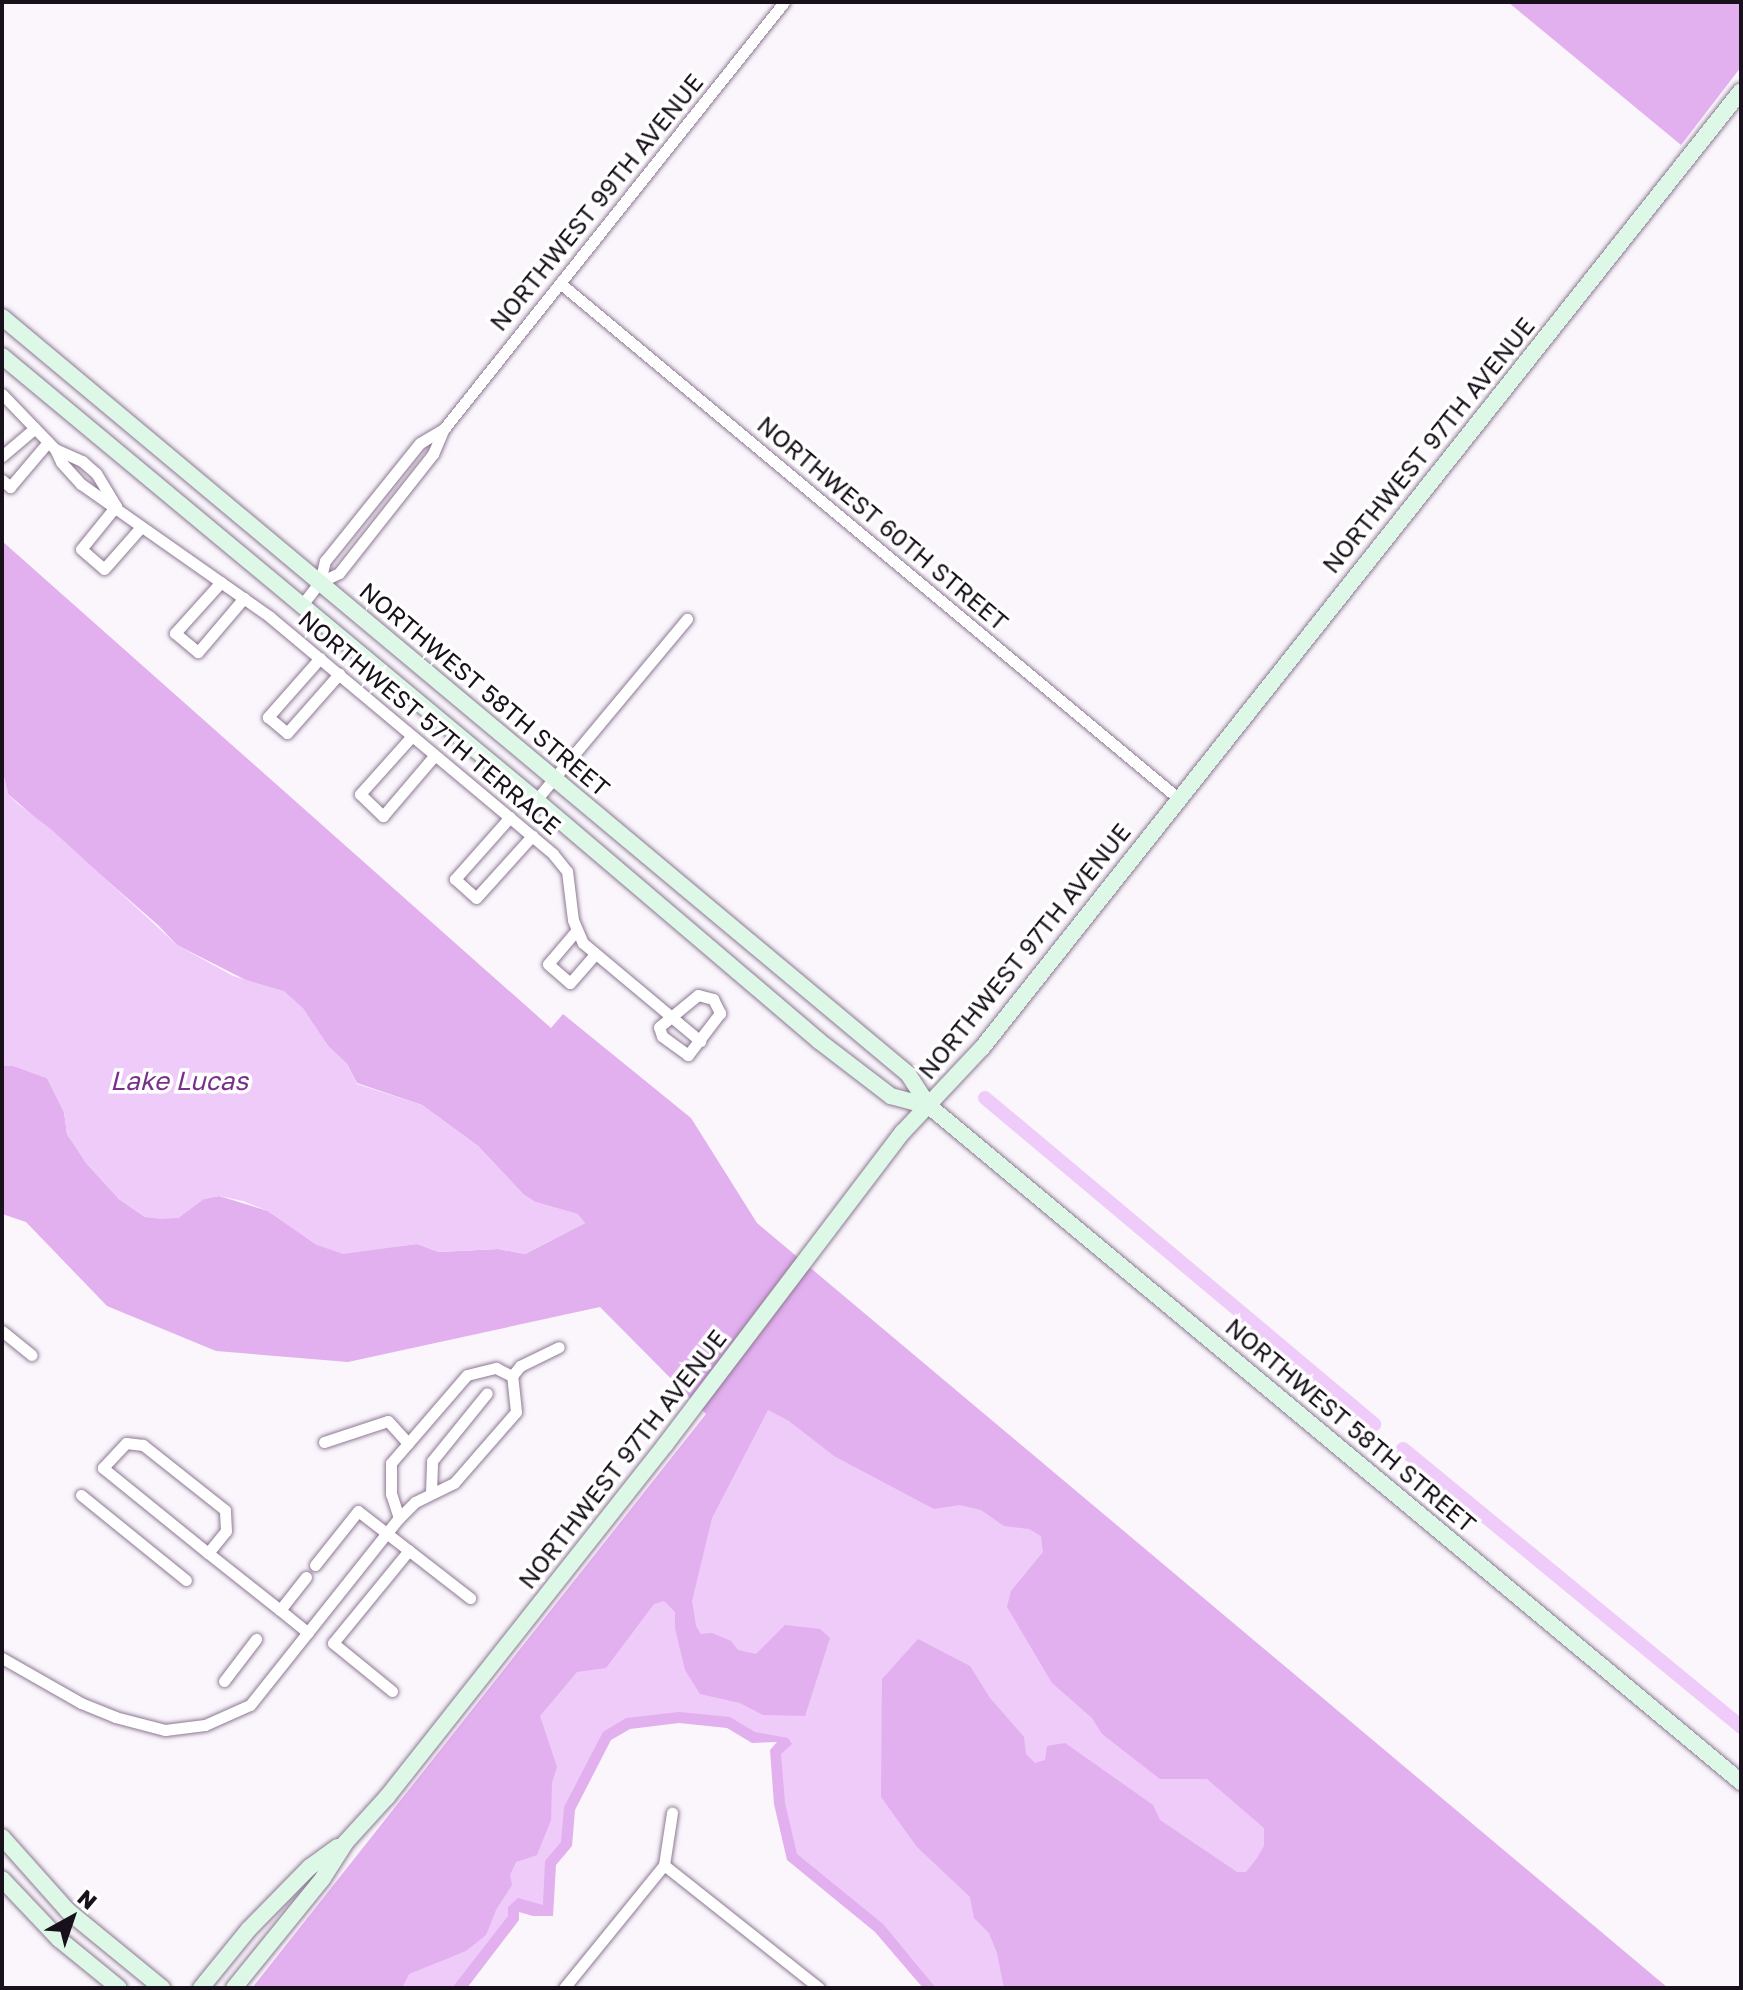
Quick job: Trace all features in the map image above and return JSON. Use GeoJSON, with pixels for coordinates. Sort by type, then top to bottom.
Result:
{"type":"FeatureCollection","features":[{"type":"Feature","properties":{"kind":"street","name":"NORTHWEST 99TH AVENUE"},"geometry":{"type":"LineString","coordinates":[[320,582],[339,573],[433,454],[443,430],[784,2]]}},
{"type":"Feature","properties":{"kind":"street","name":"NORTHWEST 97TH AVENUE"},"geometry":{"type":"LineString","coordinates":[[234,1988],[323,1878],[346,1842],[387,1797],[720,1374],[814,1244],[903,1132],[982,1048],[1741,91]]}},
{"type":"Feature","properties":{"kind":"street","name":"NORTHWEST 60TH STREET"},"geometry":{"type":"LineString","coordinates":[[560,283],[1178,798]]}},
{"type":"Feature","properties":{"kind":"street","name":"NORTHWEST 58TH STREET"},"geometry":{"type":"LineString","coordinates":[[2,317],[908,1074],[929,1106],[1741,1782]]}},
{"type":"Feature","properties":{"kind":"street","name":"NORTHWEST 58TH STREET"},"geometry":{"type":"LineString","coordinates":[[2,356],[838,1056],[891,1096],[929,1106]]}},
{"type":"Feature","properties":{"kind":"street","name":"NORTHWEST 57TH TERRACE"},"geometry":{"type":"LineString","coordinates":[[2,394],[52,445],[74,478],[244,598],[559,859],[567,871],[576,931]]}},
{"type":"Feature","properties":{"kind":"street"},"geometry":{"type":"LineString","coordinates":[[2,456],[35,428]]}},
{"type":"Feature","properties":{"kind":"street","name":"NORTHWEST 99TH AVENUE"},"geometry":{"type":"LineString","coordinates":[[320,582],[325,561],[420,443],[443,430]]}},
{"type":"Feature","properties":{"kind":"street"},"geometry":{"type":"LineString","coordinates":[[2,480],[10,487],[52,445]]}},
{"type":"Feature","properties":{"kind":"street","name":"NORTHWEST 57TH TERRACE"},"geometry":{"type":"LineString","coordinates":[[52,445],[82,461],[96,473],[116,506]]}},
{"type":"Feature","properties":{"kind":"street"},"geometry":{"type":"LineString","coordinates":[[116,506],[81,549],[104,569],[141,527]]}},
{"type":"Feature","properties":{"kind":"street"},"geometry":{"type":"LineString","coordinates":[[221,582],[175,633],[198,652],[244,598]]}},
{"type":"Feature","properties":{"kind":"street"},"geometry":{"type":"LineString","coordinates":[[301,606],[320,582]]}},
{"type":"Feature","properties":{"kind":"street"},"geometry":{"type":"LineString","coordinates":[[536,800],[687,619]]}},
{"type":"Feature","properties":{"kind":"street"},"geometry":{"type":"LineString","coordinates":[[320,658],[268,717],[287,733],[339,674]]}},
{"type":"Feature","properties":{"kind":"street"},"geometry":{"type":"LineString","coordinates":[[412,736],[360,794],[383,816],[435,755]]}},
{"type":"Feature","properties":{"kind":"street"},"geometry":{"type":"LineString","coordinates":[[510,817],[455,879],[476,898],[532,836]]}},
{"type":"Feature","properties":{"kind":"street"},"geometry":{"type":"LineString","coordinates":[[595,954],[570,983],[548,964],[576,931],[595,954],[700,1041]]}},
{"type":"Feature","properties":{"kind":"street"},"geometry":{"type":"LineString","coordinates":[[698,995],[713,999],[720,1008],[718,1018],[700,1041],[688,1055],[658,1031],[698,995]]}},
{"type":"Feature","properties":{"kind":"street"},"geometry":{"type":"LineString","coordinates":[[2,1331],[32,1355]]}},
{"type":"Feature","properties":{"kind":"street"},"geometry":{"type":"LineString","coordinates":[[2,1658],[81,1703],[115,1717],[165,1730],[205,1725],[250,1705],[399,1518],[415,1502],[454,1483],[516,1412],[512,1376],[520,1366],[559,1347]]}},
{"type":"Feature","properties":{"kind":"street"},"geometry":{"type":"LineString","coordinates":[[399,1518],[391,1494],[391,1463],[467,1375],[496,1368],[512,1376]]}},
{"type":"Feature","properties":{"kind":"street"},"geometry":{"type":"LineString","coordinates":[[431,1493],[432,1461],[487,1393]]}},
{"type":"Feature","properties":{"kind":"street"},"geometry":{"type":"LineString","coordinates":[[324,1442],[388,1421],[408,1443]]}},
{"type":"Feature","properties":{"kind":"street"},"geometry":{"type":"LineString","coordinates":[[208,1553],[226,1531],[225,1510],[143,1445],[126,1443],[103,1468],[208,1553],[308,1633]]}},
{"type":"Feature","properties":{"kind":"street"},"geometry":{"type":"LineString","coordinates":[[81,1495],[186,1580]]}},
{"type":"Feature","properties":{"kind":"street"},"geometry":{"type":"LineString","coordinates":[[315,1565],[358,1511],[470,1598]]}},
{"type":"Feature","properties":{"kind":"street"},"geometry":{"type":"LineString","coordinates":[[392,1691],[333,1643],[409,1550]]}},
{"type":"Feature","properties":{"kind":"street"},"geometry":{"type":"LineString","coordinates":[[280,1610],[306,1577]]}},
{"type":"Feature","properties":{"kind":"street"},"geometry":{"type":"LineString","coordinates":[[224,1681],[256,1639]]}},
{"type":"Feature","properties":{"kind":"street"},"geometry":{"type":"LineString","coordinates":[[581,1988],[567,1984],[664,1865],[672,1813]]}},
{"type":"Feature","properties":{"kind":"street"},"geometry":{"type":"LineString","coordinates":[[2,1837],[55,1897],[162,1988]]}},
{"type":"Feature","properties":{"kind":"street","name":"NORTHWEST 97TH AVENUE"},"geometry":{"type":"LineString","coordinates":[[201,1988],[249,1929],[310,1867],[346,1842]]}},
{"type":"Feature","properties":{"kind":"street"},"geometry":{"type":"LineString","coordinates":[[664,1865],[819,1988]]}},
{"type":"Feature","properties":{"kind":"street"},"geometry":{"type":"LineString","coordinates":[[2,1879],[36,1916],[119,1988]]}},
{"type":"Feature","properties":{"kind":"street"},"geometry":{"type":"LineString","coordinates":[[36,1916],[55,1897]]}},
{"type":"Feature","properties":{"kind":"shaded area"},"geometry":{"type":"Polygon","coordinates":[[[1508,2],[1741,2],[1741,67],[1681,145],[1508,2]]]}},
{"type":"Feature","properties":{"kind":"shaded area"},"geometry":{"type":"Polygon","coordinates":[[[2,541],[551,1028],[563,1014],[691,1118],[757,1223],[1668,1988],[923,1988],[875,1932],[787,1860],[774,1804],[770,1750],[777,1742],[752,1743],[727,1728],[679,1723],[630,1729],[611,1740],[575,1810],[572,1846],[556,1865],[553,1916],[519,1912],[519,1920],[467,1988],[252,1988],[706,1414],[600,1307],[348,1362],[216,1351],[107,1306],[26,1222],[2,1214],[2,1066],[14,1066],[47,1078],[64,1112],[67,1134],[87,1164],[119,1199],[145,1217],[178,1218],[203,1199],[219,1196],[268,1211],[317,1245],[373,1249],[417,1244],[439,1252],[498,1249],[525,1254],[585,1223],[577,1214],[535,1202],[524,1195],[478,1146],[422,1105],[357,1083],[347,1064],[328,1046],[303,1009],[177,945],[8,794],[2,769],[2,541]]]}},
{"type":"Feature","properties":{"kind":"water","name":"Lake Lucas"},"geometry":{"type":"Polygon","coordinates":[[[2,769],[8,794],[52,830],[177,945],[233,976],[284,991],[303,1008],[328,1046],[347,1064],[357,1084],[422,1105],[478,1146],[524,1195],[535,1202],[578,1214],[585,1223],[525,1254],[498,1249],[439,1252],[417,1244],[343,1254],[317,1245],[268,1211],[243,1201],[219,1196],[204,1199],[178,1218],[161,1219],[145,1217],[119,1199],[87,1164],[67,1134],[64,1112],[47,1078],[14,1066],[2,1066],[2,769]]]}},
{"type":"Feature","properties":{"kind":"water"},"geometry":{"type":"Polygon","coordinates":[[[768,1410],[789,1421],[834,1456],[934,1509],[960,1505],[981,1510],[1004,1526],[1029,1529],[1041,1536],[1043,1552],[1011,1591],[1007,1607],[1052,1683],[1092,1718],[1102,1734],[1160,1779],[1207,1779],[1264,1828],[1264,1846],[1257,1858],[1246,1872],[1237,1872],[1160,1820],[1153,1805],[1065,1743],[1047,1746],[1045,1760],[1035,1763],[1026,1754],[1024,1737],[990,1698],[970,1666],[918,1639],[882,1679],[881,1797],[917,1847],[970,1897],[974,1918],[989,1933],[997,1953],[1004,1988],[936,1988],[883,1924],[797,1854],[785,1803],[781,1754],[792,1744],[788,1738],[755,1732],[730,1717],[679,1712],[626,1718],[603,1732],[564,1807],[561,1842],[545,1861],[543,1905],[518,1898],[508,1907],[508,1916],[452,1988],[402,1988],[409,1974],[466,1951],[486,1935],[496,1910],[512,1885],[510,1875],[516,1862],[537,1855],[551,1820],[552,1783],[557,1767],[540,1716],[577,1672],[606,1668],[654,1604],[664,1601],[675,1612],[675,1628],[685,1670],[700,1694],[740,1703],[763,1715],[805,1716],[830,1638],[820,1629],[785,1625],[756,1654],[738,1650],[731,1641],[712,1633],[701,1634],[696,1626],[692,1601],[712,1518],[768,1410]]]}},
{"type":"Feature","properties":{"kind":"waterway"},"geometry":{"type":"LineString","coordinates":[[985,1098],[1374,1424]]}},
{"type":"Feature","properties":{"kind":"waterway"},"geometry":{"type":"LineString","coordinates":[[1403,1449],[1741,1727]]}}]}
